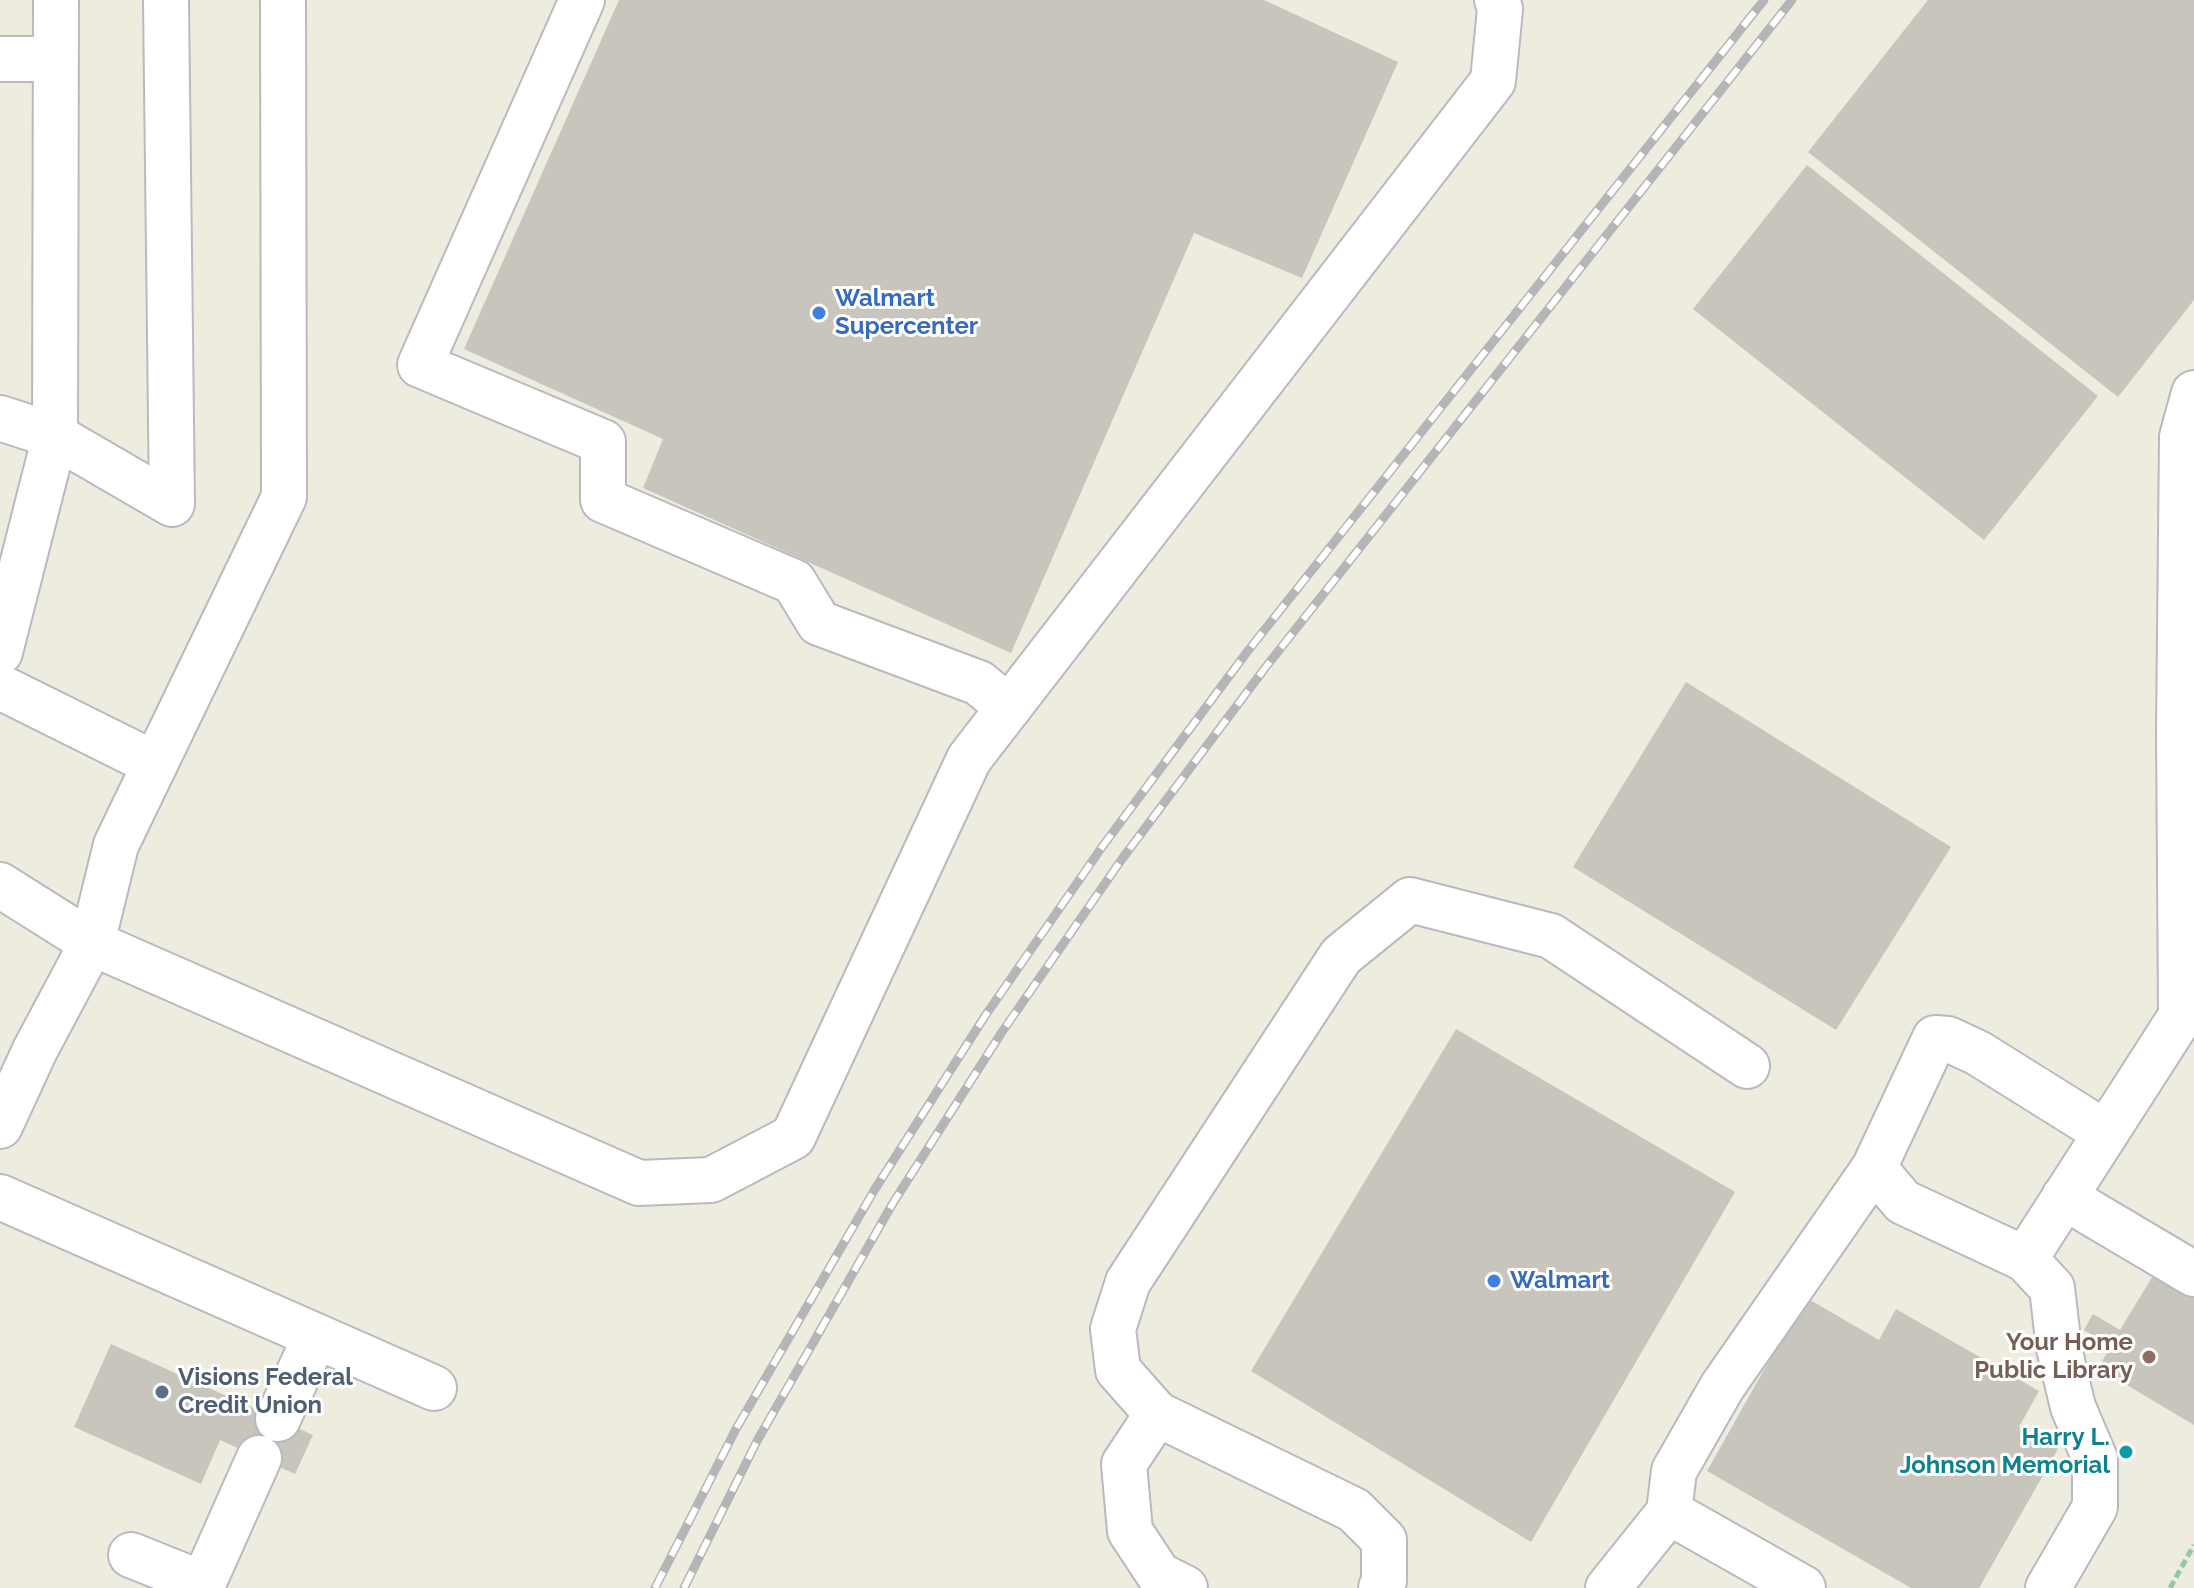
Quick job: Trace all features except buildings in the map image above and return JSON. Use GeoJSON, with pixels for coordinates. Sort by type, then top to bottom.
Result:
{"type":"FeatureCollection","features":[{"type":"Feature","properties":{"kind":"street"},"geometry":{"type":"LineString","coordinates":[[0,652],[55,436],[56,0]]}},
{"type":"Feature","properties":{"kind":"street"},"geometry":{"type":"LineString","coordinates":[[0,418],[55,436],[172,504],[166,0]]}},
{"type":"Feature","properties":{"kind":"street"},"geometry":{"type":"LineString","coordinates":[[0,1126],[35,1050],[92,943],[116,845],[284,497],[283,0]]}},
{"type":"Feature","properties":{"kind":"street"},"geometry":{"type":"LineString","coordinates":[[582,0],[420,365],[603,442],[603,500],[794,582],[819,623],[979,683],[1009,708]]}},
{"type":"Feature","properties":{"kind":"street"},"geometry":{"type":"LineString","coordinates":[[0,885],[92,943],[639,1183],[711,1180],[793,1137],[969,759],[1493,81],[1500,9],[1497,0]]}},
{"type":"Feature","properties":{"kind":"street"},"geometry":{"type":"LineString","coordinates":[[0,59],[56,59]]}},
{"type":"Feature","properties":{"kind":"street"},"geometry":{"type":"LineString","coordinates":[[2025,1259],[2106,1133],[2188,1019],[2179,730],[2182,437],[2194,393]]}},
{"type":"Feature","properties":{"kind":"street"},"geometry":{"type":"LineString","coordinates":[[0,687],[155,764]]}},
{"type":"Feature","properties":{"kind":"street"},"geometry":{"type":"LineString","coordinates":[[1381,1588],[1384,1581],[1384,1540],[1354,1510],[1157,1414],[1118,1370],[1113,1329],[1128,1282],[1341,956],[1410,900],[1551,936],[1747,1066]]}},
{"type":"Feature","properties":{"kind":"street"},"geometry":{"type":"LineString","coordinates":[[1608,1588],[1669,1512],[1674,1471],[1722,1387],[1874,1168],[1935,1038],[1948,1039],[1978,1053],[2106,1133]]}},
{"type":"Feature","properties":{"kind":"street"},"geometry":{"type":"LineString","coordinates":[[1874,1168],[1903,1202],[2025,1259],[2052,1288],[2059,1348],[2073,1407],[2095,1459],[2095,1507],[2048,1588]]}},
{"type":"Feature","properties":{"kind":"street"},"geometry":{"type":"LineString","coordinates":[[0,1197],[434,1388]]}},
{"type":"Feature","properties":{"kind":"street"},"geometry":{"type":"LineString","coordinates":[[2064,1197],[2194,1274]]}},
{"type":"Feature","properties":{"kind":"street"},"geometry":{"type":"LineString","coordinates":[[278,1419],[315,1337]]}},
{"type":"Feature","properties":{"kind":"street"},"geometry":{"type":"LineString","coordinates":[[1157,1414],[1124,1464],[1130,1531],[1159,1575],[1185,1588]]}},
{"type":"Feature","properties":{"kind":"street"},"geometry":{"type":"LineString","coordinates":[[131,1555],[203,1584],[259,1458]]}},
{"type":"Feature","properties":{"kind":"street"},"geometry":{"type":"LineString","coordinates":[[1669,1512],[1803,1588]]}},
{"type":"Feature","properties":{"kind":"path"},"geometry":{"type":"LineString","coordinates":[[2170,1588],[2194,1545]]}},
{"type":"Feature","properties":{"kind":"railway"},"geometry":{"type":"LineString","coordinates":[[655,1588],[736,1429],[875,1189],[985,1016],[1102,847],[1247,652],[1764,0]]}},
{"type":"Feature","properties":{"kind":"railway"},"geometry":{"type":"LineString","coordinates":[[684,1588],[757,1441],[893,1203],[1002,1032],[1122,859],[1265,668],[1792,0]]}},
{"type":"Feature","properties":{"kind":"place","name":"Walmart Supercenter"},"geometry":{"type":"Point","coordinates":[819,313]}},
{"type":"Feature","properties":{"kind":"place","name":"Walmart"},"geometry":{"type":"Point","coordinates":[1494,1281]}},
{"type":"Feature","properties":{"kind":"place","name":"Your Home Public Library"},"geometry":{"type":"Point","coordinates":[2149,1357]}},
{"type":"Feature","properties":{"kind":"place","name":"Visions Federal Credit Union"},"geometry":{"type":"Point","coordinates":[162,1392]}},
{"type":"Feature","properties":{"kind":"place","name":"Harry L. Johnson Memorial"},"geometry":{"type":"Point","coordinates":[2126,1452]}}]}
